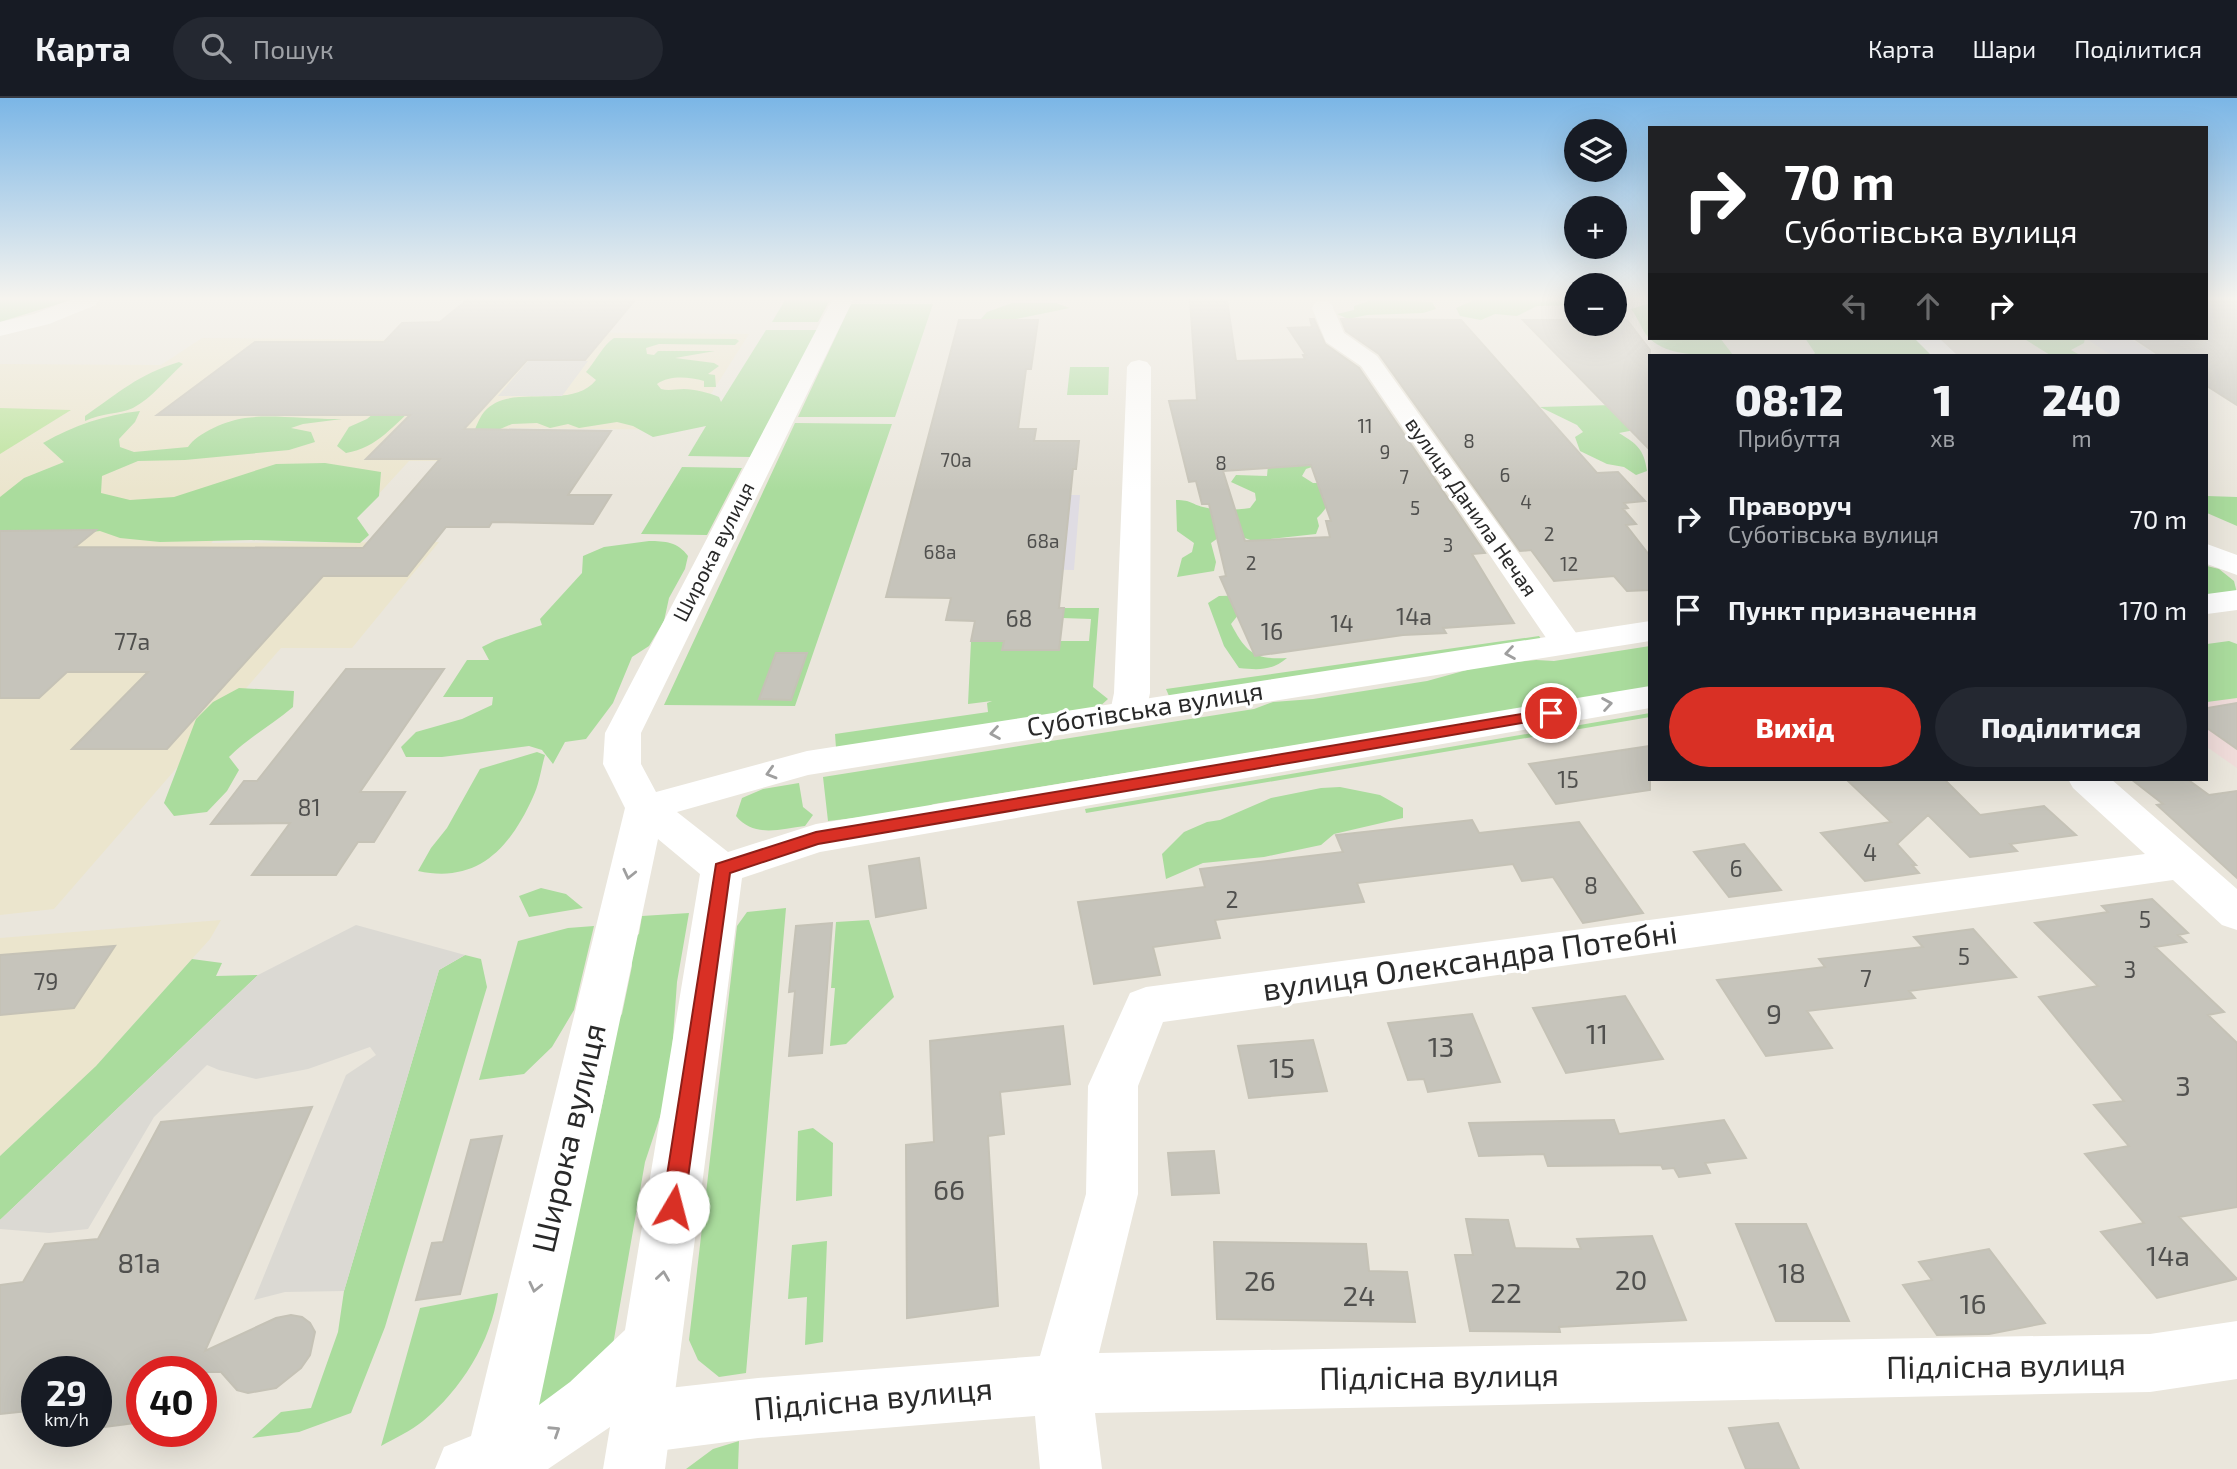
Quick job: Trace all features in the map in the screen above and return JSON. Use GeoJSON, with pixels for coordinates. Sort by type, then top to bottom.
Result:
{"type":"FeatureCollection","features":[{"type":"Feature","properties":{"kind":"street","name":"Широка вулиця"},"geometry":{"type":"LineString","coordinates":[[722,869],[645,808],[622,764],[623,733],[810,364]]}},
{"type":"Feature","properties":{"kind":"street","name":"вулиця Данила Нечая"},"geometry":{"type":"LineString","coordinates":[[1371,364],[1567,644]]}},
{"type":"Feature","properties":{"kind":"street"},"geometry":{"type":"LineString","coordinates":[[1128,712],[1132,693],[1139,367]]}},
{"type":"Feature","properties":{"kind":"street"},"geometry":{"type":"LineString","coordinates":[[2208,547],[2237,544]]}},
{"type":"Feature","properties":{"kind":"street"},"geometry":{"type":"LineString","coordinates":[[2208,553],[2237,566]]}},
{"type":"Feature","properties":{"kind":"street"},"geometry":{"type":"LineString","coordinates":[[2208,604],[2237,600]]}},
{"type":"Feature","properties":{"kind":"street","name":"Суботівська вулиця"},"geometry":{"type":"LineString","coordinates":[[645,808],[807,763],[1648,631]]}},
{"type":"Feature","properties":{"kind":"street"},"geometry":{"type":"LineString","coordinates":[[638,1446],[722,869],[816,838],[1648,697]]}},
{"type":"Feature","properties":{"kind":"street"},"geometry":{"type":"LineString","coordinates":[[2089,781],[2237,914]]}},
{"type":"Feature","properties":{"kind":"street","name":"Широка вулиця"},"geometry":{"type":"LineString","coordinates":[[485,1467],[645,808]]}},
{"type":"Feature","properties":{"kind":"street","name":"вулиця Олександра Потебні"},"geometry":{"type":"LineString","coordinates":[[1062,1384],[1112,1194],[1113,1086],[1146,1006],[2182,864]]}},
{"type":"Feature","properties":{"kind":"street"},"geometry":{"type":"LineString","coordinates":[[485,1467],[556,1432],[613,1385],[653,1344]]}},
{"type":"Feature","properties":{"kind":"street","name":"Підлісна вулиця"},"geometry":{"type":"LineString","coordinates":[[638,1446],[758,1408],[1062,1384],[2150,1363],[2237,1350]]}},
{"type":"Feature","properties":{"kind":"street"},"geometry":{"type":"LineString","coordinates":[[1062,1384],[1072,1469]]}},
{"type":"Feature","properties":{"kind":"shaded area"},"geometry":{"type":"Polygon","coordinates":[[[0,364],[730,364],[688,430],[508,428],[480,461],[409,461],[354,521],[0,524],[0,364]]]}},
{"type":"Feature","properties":{"kind":"shaded area"},"geometry":{"type":"Polygon","coordinates":[[[525,364],[586,364],[562,396],[498,396],[525,364]]]}},
{"type":"Feature","properties":{"kind":"shaded area"},"geometry":{"type":"Polygon","coordinates":[[[1021,495],[1080,495],[1074,570],[1010,569],[1021,495]]]}},
{"type":"Feature","properties":{"kind":"shaded area"},"geometry":{"type":"Polygon","coordinates":[[[229,526],[211,543],[439,542],[352,648],[281,648],[54,909],[0,915],[0,527],[229,526]]]}},
{"type":"Feature","properties":{"kind":"shaded area"},"geometry":{"type":"Polygon","coordinates":[[[2237,661],[2237,768],[2208,748],[2208,666],[2237,661]]]}},
{"type":"Feature","properties":{"kind":"shaded area"},"geometry":{"type":"Polygon","coordinates":[[[221,920],[210,939],[96,1066],[0,1156],[0,938],[221,920]]]}},
{"type":"Feature","properties":{"kind":"shaded area"},"geometry":{"type":"Polygon","coordinates":[[[356,925],[465,955],[439,970],[344,1291],[285,1292],[254,1300],[346,1075],[376,1055],[370,1047],[308,1069],[256,1079],[207,1065],[154,1117],[88,1229],[49,1233],[0,1229],[0,1220],[258,975],[356,925]]]}},
{"type":"Feature","properties":{"kind":"green space"},"geometry":{"type":"Polygon","coordinates":[[[174,364],[183,364],[140,404],[128,410],[85,421],[85,416],[129,385],[174,364]]]}},
{"type":"Feature","properties":{"kind":"green space"},"geometry":{"type":"Polygon","coordinates":[[[592,364],[716,364],[719,366],[708,374],[715,375],[716,387],[704,387],[704,381],[686,378],[668,379],[657,384],[664,390],[688,389],[707,393],[719,397],[721,402],[745,364],[800,364],[751,457],[688,456],[706,426],[653,437],[633,426],[617,422],[579,428],[568,424],[550,428],[537,423],[512,424],[470,442],[482,415],[495,403],[509,398],[571,394],[585,389],[596,380],[586,372],[592,364]]]}},
{"type":"Feature","properties":{"kind":"green space"},"geometry":{"type":"Polygon","coordinates":[[[823,364],[913,364],[895,417],[798,417],[823,364]]]}},
{"type":"Feature","properties":{"kind":"green space"},"geometry":{"type":"Polygon","coordinates":[[[1070,367],[1109,367],[1108,395],[1067,395],[1070,367]]]}},
{"type":"Feature","properties":{"kind":"green space"},"geometry":{"type":"Polygon","coordinates":[[[1636,400],[1648,402],[1648,427],[1619,433],[1642,452],[1647,471],[1636,475],[1624,467],[1607,464],[1580,451],[1575,437],[1583,432],[1577,425],[1540,407],[1612,405],[1636,400]]]}},
{"type":"Feature","properties":{"kind":"green space"},"geometry":{"type":"Polygon","coordinates":[[[418,404],[377,441],[346,453],[337,446],[349,427],[367,419],[381,407],[418,404]]]}},
{"type":"Feature","properties":{"kind":"green space"},"geometry":{"type":"Polygon","coordinates":[[[0,408],[71,410],[0,454],[0,408]]]}},
{"type":"Feature","properties":{"kind":"green space"},"geometry":{"type":"Polygon","coordinates":[[[140,411],[135,422],[119,439],[120,447],[134,452],[188,447],[198,437],[214,428],[245,418],[342,419],[291,428],[311,432],[315,442],[289,450],[185,460],[138,461],[102,476],[101,493],[130,500],[174,497],[276,464],[325,463],[381,472],[379,496],[357,518],[369,535],[360,543],[251,540],[160,542],[120,538],[100,531],[57,536],[26,530],[0,532],[0,497],[24,478],[64,462],[43,443],[90,422],[140,411]]]}},
{"type":"Feature","properties":{"kind":"green space"},"geometry":{"type":"Polygon","coordinates":[[[795,423],[892,424],[795,706],[664,705],[795,423]]]}},
{"type":"Feature","properties":{"kind":"green space"},"geometry":{"type":"Polygon","coordinates":[[[1269,454],[1318,465],[1306,469],[1302,476],[1313,483],[1345,483],[1317,518],[1319,526],[1316,534],[1253,541],[1239,536],[1221,536],[1211,543],[1216,562],[1214,571],[1177,577],[1182,558],[1192,552],[1194,543],[1177,531],[1176,500],[1215,509],[1250,508],[1256,500],[1255,493],[1231,482],[1236,475],[1267,476],[1269,454]]]}},
{"type":"Feature","properties":{"kind":"green space"},"geometry":{"type":"Polygon","coordinates":[[[682,467],[742,468],[707,535],[641,534],[682,467]]]}},
{"type":"Feature","properties":{"kind":"green space"},"geometry":{"type":"Polygon","coordinates":[[[2208,496],[2237,497],[2237,526],[2208,513],[2208,496]]]}},
{"type":"Feature","properties":{"kind":"green space"},"geometry":{"type":"Polygon","coordinates":[[[649,541],[666,542],[680,548],[688,556],[685,569],[669,598],[664,621],[649,646],[632,657],[613,703],[586,739],[565,742],[553,764],[542,750],[529,746],[442,757],[406,757],[401,747],[416,732],[462,719],[492,705],[493,697],[443,697],[467,660],[489,660],[482,647],[542,625],[540,619],[582,573],[583,556],[604,547],[649,541]]]}},
{"type":"Feature","properties":{"kind":"green space"},"geometry":{"type":"Polygon","coordinates":[[[2208,566],[2219,569],[2234,581],[2237,593],[2208,597],[2208,566]]]}},
{"type":"Feature","properties":{"kind":"green space"},"geometry":{"type":"Polygon","coordinates":[[[1254,595],[1231,624],[1241,641],[1252,652],[1259,656],[1287,658],[1264,669],[1239,668],[1224,646],[1208,603],[1219,596],[1254,595]]]}},
{"type":"Feature","properties":{"kind":"green space"},"geometry":{"type":"Polygon","coordinates":[[[1064,608],[1099,608],[1093,687],[1108,699],[1098,708],[836,748],[835,734],[988,712],[987,703],[992,701],[968,704],[971,641],[1004,641],[1003,650],[1059,650],[1060,641],[1089,641],[1091,619],[1062,618],[1064,608]]]}},
{"type":"Feature","properties":{"kind":"green space"},"geometry":{"type":"Polygon","coordinates":[[[1539,636],[1544,643],[1169,696],[1166,689],[1539,636]]]}},
{"type":"Feature","properties":{"kind":"green space"},"geometry":{"type":"Polygon","coordinates":[[[2229,641],[2237,644],[2237,698],[2208,702],[2208,644],[2229,641]]]}},
{"type":"Feature","properties":{"kind":"green space"},"geometry":{"type":"Polygon","coordinates":[[[1648,646],[1648,688],[934,804],[915,811],[828,821],[823,777],[1254,709],[1273,702],[1313,699],[1427,681],[1485,665],[1554,661],[1648,646]]]}},
{"type":"Feature","properties":{"kind":"green space"},"geometry":{"type":"Polygon","coordinates":[[[239,688],[294,691],[293,707],[229,757],[239,770],[227,791],[207,812],[174,816],[164,803],[196,719],[213,702],[239,688]]]}},
{"type":"Feature","properties":{"kind":"green space"},"geometry":{"type":"Polygon","coordinates":[[[1648,713],[1648,717],[1086,813],[1085,809],[1648,713]]]}},
{"type":"Feature","properties":{"kind":"green space"},"geometry":{"type":"Polygon","coordinates":[[[537,752],[545,755],[535,792],[514,832],[502,846],[475,867],[439,874],[418,871],[447,828],[480,769],[537,752]]]}},
{"type":"Feature","properties":{"kind":"green space"},"geometry":{"type":"Polygon","coordinates":[[[799,783],[803,807],[813,815],[805,826],[759,830],[743,823],[736,816],[742,798],[763,789],[799,783]]]}},
{"type":"Feature","properties":{"kind":"green space"},"geometry":{"type":"Polygon","coordinates":[[[1340,787],[1380,795],[1403,808],[1403,818],[1334,834],[1321,845],[1264,857],[1203,863],[1166,879],[1162,854],[1184,832],[1271,798],[1340,787]]]}},
{"type":"Feature","properties":{"kind":"green space"},"geometry":{"type":"Polygon","coordinates":[[[541,888],[566,894],[583,908],[529,917],[519,896],[541,888]]]}},
{"type":"Feature","properties":{"kind":"green space"},"geometry":{"type":"Polygon","coordinates":[[[786,908],[746,1373],[719,1377],[698,1360],[689,1340],[737,926],[747,912],[786,908]]]}},
{"type":"Feature","properties":{"kind":"green space"},"geometry":{"type":"Polygon","coordinates":[[[689,913],[677,982],[671,1066],[661,1114],[645,1162],[603,1402],[532,1437],[589,1141],[600,1115],[609,1072],[612,1030],[622,1014],[632,966],[632,939],[639,934],[642,916],[689,913]]]}},
{"type":"Feature","properties":{"kind":"green space"},"geometry":{"type":"Polygon","coordinates":[[[869,920],[894,997],[846,1044],[830,1046],[835,988],[831,988],[836,922],[869,920]]]}},
{"type":"Feature","properties":{"kind":"green space"},"geometry":{"type":"Polygon","coordinates":[[[594,926],[574,1010],[552,1047],[524,1074],[479,1080],[518,941],[568,928],[594,926]]]}},
{"type":"Feature","properties":{"kind":"green space"},"geometry":{"type":"Polygon","coordinates":[[[465,955],[481,959],[487,987],[385,1327],[351,1413],[299,1432],[252,1438],[281,1412],[311,1408],[338,1332],[344,1291],[439,970],[465,955]]]}},
{"type":"Feature","properties":{"kind":"green space"},"geometry":{"type":"Polygon","coordinates":[[[192,959],[222,963],[216,976],[258,975],[0,1220],[0,1156],[96,1066],[192,959]]]}},
{"type":"Feature","properties":{"kind":"green space"},"geometry":{"type":"Polygon","coordinates":[[[813,1128],[833,1143],[832,1196],[796,1201],[798,1131],[813,1128]]]}},
{"type":"Feature","properties":{"kind":"green space"},"geometry":{"type":"Polygon","coordinates":[[[827,1241],[823,1342],[805,1345],[807,1297],[788,1299],[792,1245],[827,1241]]]}},
{"type":"Feature","properties":{"kind":"green space"},"geometry":{"type":"Polygon","coordinates":[[[498,1293],[489,1329],[462,1380],[423,1421],[381,1446],[420,1308],[498,1293]]]}},
{"type":"Feature","properties":{"kind":"green space"},"geometry":{"type":"Polygon","coordinates":[[[739,1441],[738,1469],[686,1469],[713,1449],[739,1441]]]}},
{"type":"Feature","properties":{"kind":"building"},"geometry":{"type":"Polygon","coordinates":[[[225,364],[523,364],[464,429],[611,431],[568,495],[611,495],[593,524],[492,522],[489,527],[446,527],[407,576],[323,576],[167,749],[72,749],[148,672],[67,672],[39,698],[0,698],[0,531],[96,530],[75,547],[363,548],[440,459],[366,459],[410,415],[157,415],[225,364]]]}},
{"type":"Feature","properties":{"kind":"building"},"geometry":{"type":"Polygon","coordinates":[[[947,364],[1032,364],[1031,369],[1026,369],[1018,429],[1036,429],[1034,441],[1079,441],[1076,469],[1073,469],[1059,608],[1064,608],[1059,650],[1002,650],[1004,641],[971,641],[975,621],[946,620],[951,598],[886,597],[947,364]]]}},
{"type":"Feature","properties":{"kind":"building"},"geometry":{"type":"Polygon","coordinates":[[[1194,364],[1353,364],[1359,368],[1485,553],[1472,554],[1514,623],[1443,628],[1446,633],[1403,635],[1255,656],[1220,577],[1226,576],[1209,504],[1202,504],[1196,481],[1189,482],[1169,401],[1197,400],[1194,364]],[[1311,465],[1223,471],[1245,541],[1330,537],[1326,521],[1331,521],[1311,465]]]}},
{"type":"Feature","properties":{"kind":"building"},"geometry":{"type":"Polygon","coordinates":[[[1386,364],[1500,364],[1597,473],[1618,472],[1645,501],[1624,503],[1628,508],[1623,509],[1636,524],[1626,525],[1648,553],[1648,590],[1627,591],[1614,576],[1554,581],[1531,550],[1520,551],[1386,364]]]}},
{"type":"Feature","properties":{"kind":"building"},"geometry":{"type":"Polygon","coordinates":[[[1566,364],[1648,364],[1648,448],[1566,364]]]}},
{"type":"Feature","properties":{"kind":"building"},"geometry":{"type":"Polygon","coordinates":[[[2208,364],[2237,364],[2237,405],[2208,387],[2208,364]]]}},
{"type":"Feature","properties":{"kind":"building"},"geometry":{"type":"Polygon","coordinates":[[[776,653],[807,653],[791,700],[759,699],[776,653]]]}},
{"type":"Feature","properties":{"kind":"building"},"geometry":{"type":"Polygon","coordinates":[[[346,669],[444,669],[360,792],[405,792],[374,842],[358,842],[336,875],[252,875],[290,823],[211,824],[244,781],[257,781],[346,669]]]}},
{"type":"Feature","properties":{"kind":"building"},"geometry":{"type":"Polygon","coordinates":[[[2237,703],[2237,749],[2208,729],[2208,708],[2237,703]]]}},
{"type":"Feature","properties":{"kind":"building"},"geometry":{"type":"Polygon","coordinates":[[[1648,746],[1650,790],[1556,804],[1529,764],[1648,746]]]}},
{"type":"Feature","properties":{"kind":"building"},"geometry":{"type":"Polygon","coordinates":[[[1848,781],[1946,781],[1980,815],[2044,806],[2076,835],[2010,844],[2017,851],[1970,857],[1928,815],[1897,844],[1916,865],[1912,865],[1919,873],[1865,881],[1821,833],[1891,822],[1848,781]]]}},
{"type":"Feature","properties":{"kind":"building"},"geometry":{"type":"Polygon","coordinates":[[[2134,781],[2190,781],[2209,795],[2237,791],[2237,878],[2157,805],[2163,804],[2134,781]]]}},
{"type":"Feature","properties":{"kind":"building"},"geometry":{"type":"Polygon","coordinates":[[[1472,820],[1479,833],[1579,822],[1643,913],[1583,923],[1553,877],[1522,881],[1513,864],[1357,883],[1364,902],[1215,920],[1220,938],[1153,947],[1160,975],[1094,984],[1078,902],[1205,887],[1200,869],[1343,852],[1336,835],[1472,820]]]}},
{"type":"Feature","properties":{"kind":"building"},"geometry":{"type":"Polygon","coordinates":[[[1744,844],[1781,890],[1729,897],[1694,852],[1744,844]]]}},
{"type":"Feature","properties":{"kind":"building"},"geometry":{"type":"Polygon","coordinates":[[[919,858],[926,908],[876,917],[869,866],[919,858]]]}},
{"type":"Feature","properties":{"kind":"building"},"geometry":{"type":"Polygon","coordinates":[[[2152,899],[2188,933],[2178,935],[2186,942],[2155,947],[2224,1012],[2208,1015],[2237,1043],[2237,1207],[2179,1217],[2237,1279],[2157,1298],[2101,1232],[2144,1223],[2085,1154],[2129,1146],[2094,1105],[2124,1101],[2039,997],[2098,986],[2035,923],[2108,912],[2102,906],[2152,899]]]}},
{"type":"Feature","properties":{"kind":"building"},"geometry":{"type":"Polygon","coordinates":[[[832,923],[822,1053],[789,1056],[795,991],[789,992],[796,926],[832,923]]]}},
{"type":"Feature","properties":{"kind":"building"},"geometry":{"type":"Polygon","coordinates":[[[1973,929],[2016,977],[1909,991],[1915,998],[1807,1011],[1832,1048],[1766,1056],[1717,980],[1825,967],[1819,959],[1923,947],[1914,937],[1973,929]]]}},
{"type":"Feature","properties":{"kind":"building"},"geometry":{"type":"Polygon","coordinates":[[[115,946],[74,1008],[0,1015],[0,955],[115,946]]]}},
{"type":"Feature","properties":{"kind":"building"},"geometry":{"type":"Polygon","coordinates":[[[1625,996],[1663,1059],[1566,1073],[1533,1008],[1625,996]]]}},
{"type":"Feature","properties":{"kind":"building"},"geometry":{"type":"Polygon","coordinates":[[[1472,1014],[1500,1082],[1428,1092],[1424,1079],[1408,1080],[1388,1023],[1472,1014]]]}},
{"type":"Feature","properties":{"kind":"building"},"geometry":{"type":"Polygon","coordinates":[[[1063,1026],[1070,1084],[1000,1092],[1004,1134],[988,1136],[998,1306],[907,1318],[906,1145],[934,1142],[930,1041],[1063,1026]]]}},
{"type":"Feature","properties":{"kind":"building"},"geometry":{"type":"Polygon","coordinates":[[[1313,1040],[1327,1091],[1249,1098],[1238,1046],[1313,1040]]]}},
{"type":"Feature","properties":{"kind":"building"},"geometry":{"type":"Polygon","coordinates":[[[312,1107],[205,1351],[276,1318],[291,1315],[302,1317],[310,1323],[315,1332],[310,1355],[301,1368],[276,1388],[248,1393],[237,1390],[221,1372],[217,1372],[217,1356],[126,1356],[126,1424],[112,1426],[112,1356],[21,1356],[21,1412],[0,1414],[0,1285],[23,1282],[45,1244],[98,1239],[161,1122],[312,1107]]]}},
{"type":"Feature","properties":{"kind":"building"},"geometry":{"type":"Polygon","coordinates":[[[1614,1120],[1619,1134],[1724,1120],[1746,1158],[1705,1163],[1710,1173],[1679,1177],[1674,1168],[1663,1169],[1661,1165],[1548,1166],[1544,1154],[1479,1156],[1469,1123],[1614,1120]]]}},
{"type":"Feature","properties":{"kind":"building"},"geometry":{"type":"Polygon","coordinates":[[[502,1136],[460,1294],[416,1300],[432,1243],[443,1242],[471,1140],[502,1136]]]}},
{"type":"Feature","properties":{"kind":"building"},"geometry":{"type":"Polygon","coordinates":[[[1214,1151],[1219,1193],[1172,1195],[1168,1153],[1214,1151]]]}},
{"type":"Feature","properties":{"kind":"building"},"geometry":{"type":"Polygon","coordinates":[[[1466,1219],[1508,1220],[1515,1248],[1581,1249],[1577,1239],[1652,1236],[1686,1320],[1559,1327],[1560,1332],[1470,1331],[1455,1255],[1473,1255],[1466,1219]]]}},
{"type":"Feature","properties":{"kind":"building"},"geometry":{"type":"Polygon","coordinates":[[[1736,1224],[1806,1224],[1849,1321],[1776,1321],[1736,1224]]]}},
{"type":"Feature","properties":{"kind":"building"},"geometry":{"type":"Polygon","coordinates":[[[1214,1242],[1366,1244],[1369,1271],[1407,1272],[1415,1322],[1217,1319],[1214,1242]]]}},
{"type":"Feature","properties":{"kind":"building"},"geometry":{"type":"Polygon","coordinates":[[[1989,1249],[2045,1323],[1989,1334],[1937,1335],[1903,1285],[1932,1280],[1919,1262],[1989,1249]]]}},
{"type":"Feature","properties":{"kind":"building"},"geometry":{"type":"Polygon","coordinates":[[[1778,1423],[1799,1469],[1746,1469],[1729,1428],[1778,1423]]]}},
{"type":"Feature","properties":{"kind":"route"},"geometry":{"type":"LineString","coordinates":[[673,1207],[722,869],[816,838],[1551,713]]}}]}
